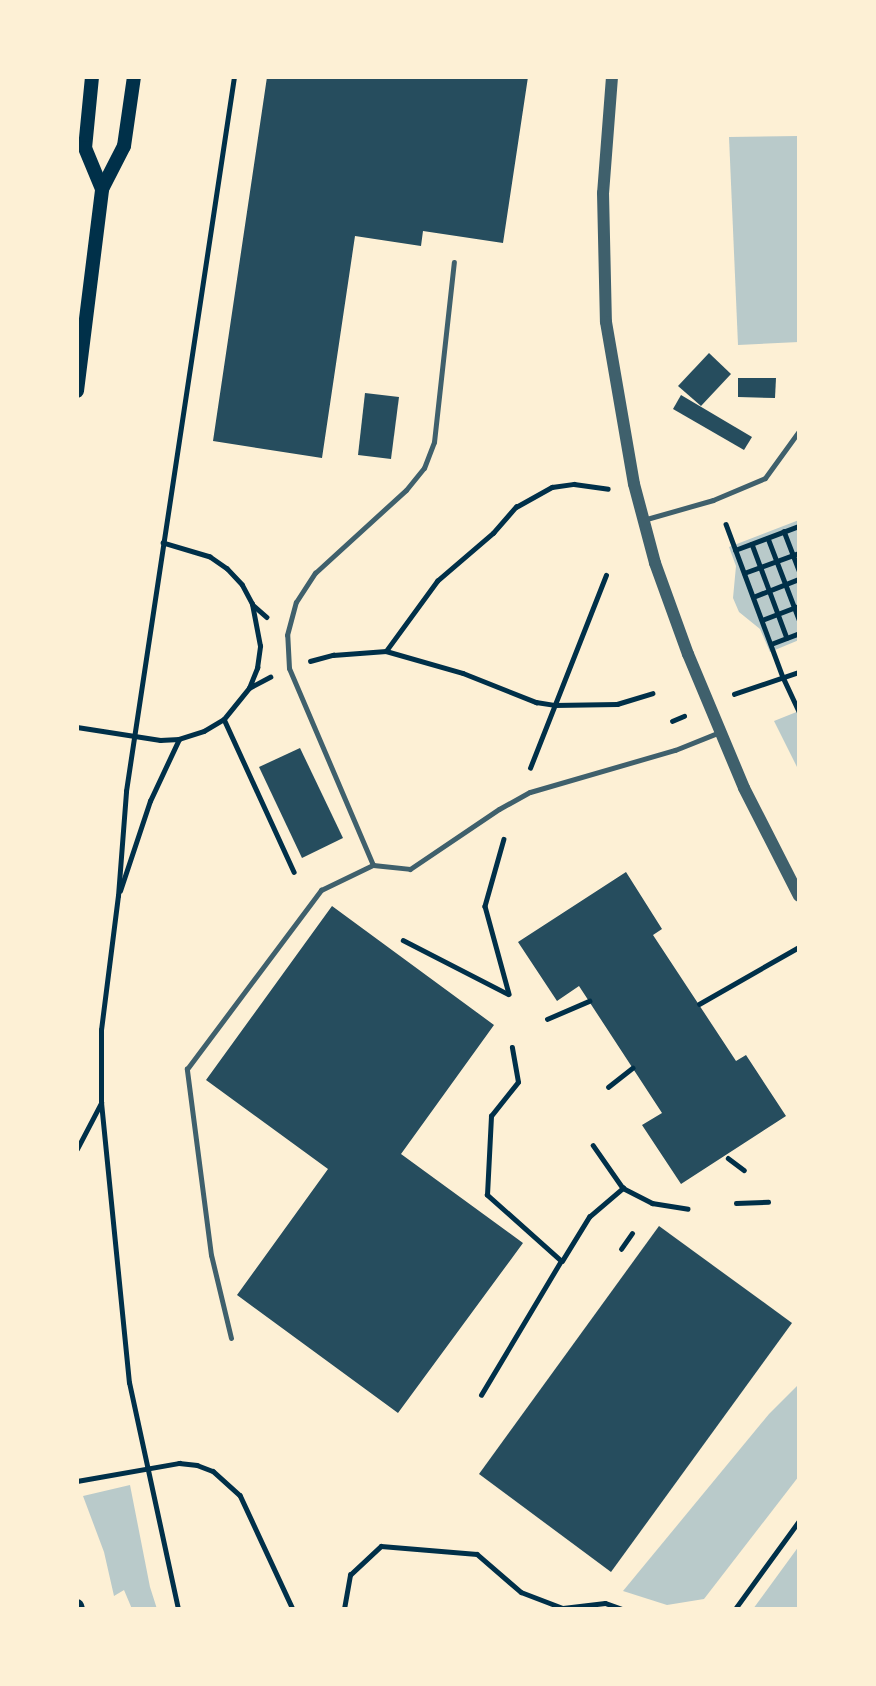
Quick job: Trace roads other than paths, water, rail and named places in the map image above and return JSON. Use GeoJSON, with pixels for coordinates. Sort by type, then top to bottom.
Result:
{"type":"FeatureCollection","features":[{"type":"Feature","properties":{"kind":"main road"},"geometry":{"type":"LineString","coordinates":[[92,77],[85,148],[102,189]]}},
{"type":"Feature","properties":{"kind":"main road"},"geometry":{"type":"LineString","coordinates":[[77,391],[102,189],[124,146],[134,77]]}},
{"type":"Feature","properties":{"kind":"street"},"geometry":{"type":"LineString","coordinates":[[612,77],[603,193],[607,321],[629,461],[643,520],[669,605],[720,733],[799,896]]}},
{"type":"Feature","properties":{"kind":"lane"},"geometry":{"type":"LineString","coordinates":[[373,864],[289,668],[287,635],[296,602],[315,573],[405,490],[424,468],[434,442],[454,262]]}},
{"type":"Feature","properties":{"kind":"lane"},"geometry":{"type":"LineString","coordinates":[[643,520],[713,500],[765,478],[799,431]]}},
{"type":"Feature","properties":{"kind":"lane"},"geometry":{"type":"LineString","coordinates":[[232,1338],[211,1255],[187,1069],[321,890],[373,864],[410,869],[499,809],[530,792],[675,750],[720,733]]}}]}
